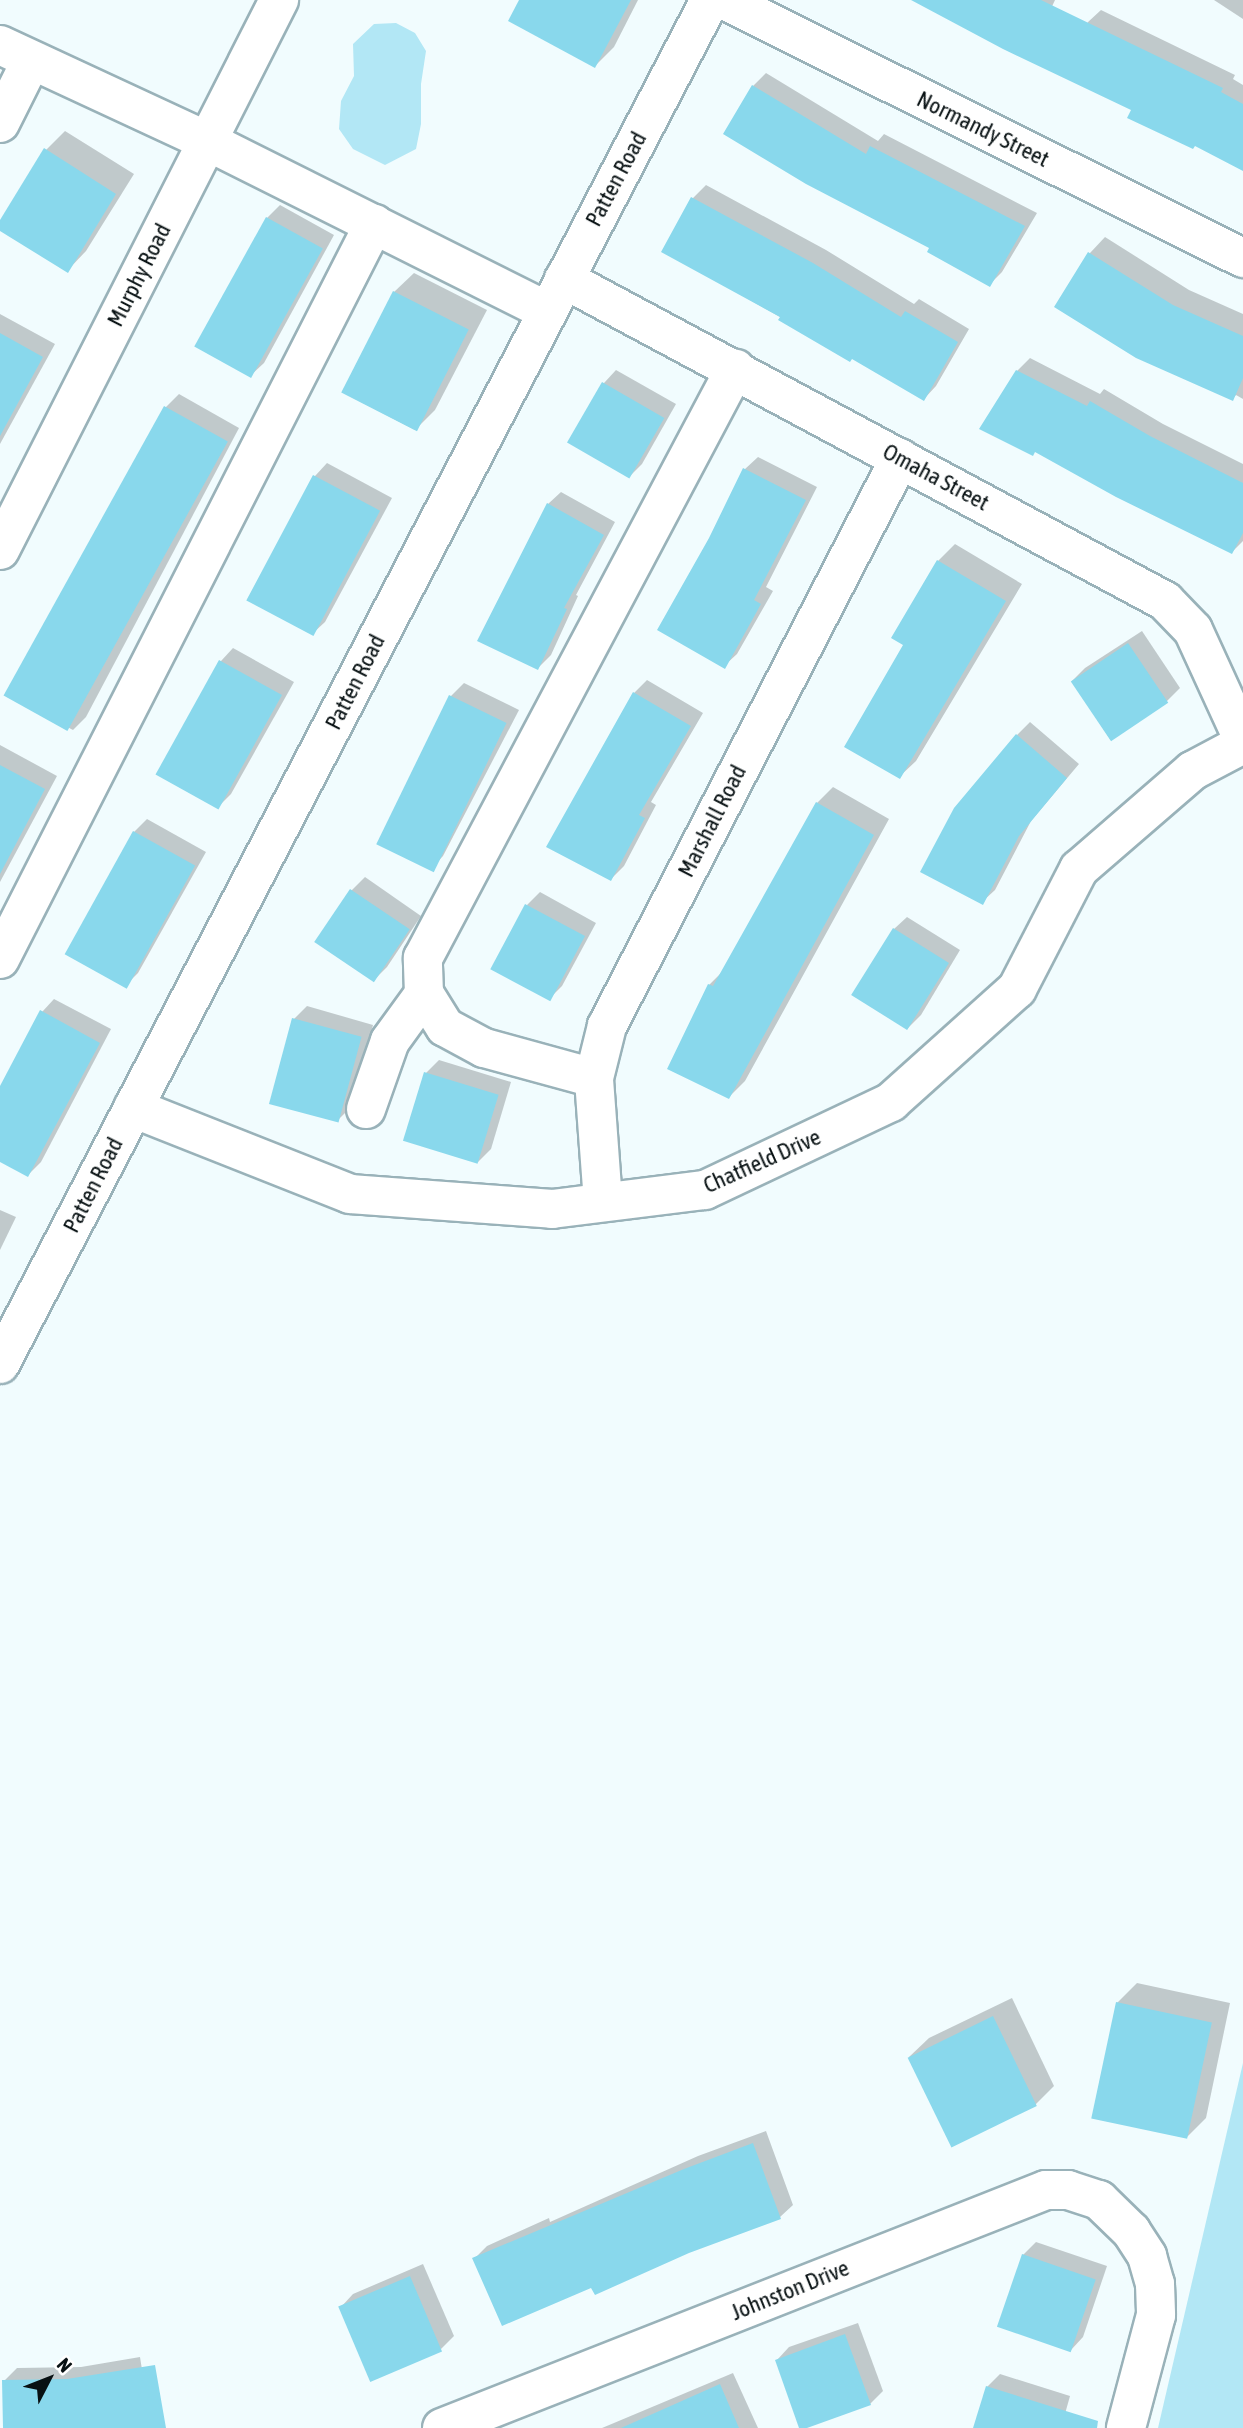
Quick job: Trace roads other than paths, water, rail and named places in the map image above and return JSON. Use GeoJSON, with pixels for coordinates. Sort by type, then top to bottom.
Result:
{"type":"FeatureCollection","features":[{"type":"Feature","properties":{"kind":"street","name":"Murphy Road"},"geometry":{"type":"LineString","coordinates":[[0,550],[279,0]]}},
{"type":"Feature","properties":{"kind":"street","name":"Patten Road"},"geometry":{"type":"LineString","coordinates":[[0,1364],[710,0]]}},
{"type":"Feature","properties":{"kind":"street","name":"Normandy Street"},"geometry":{"type":"LineString","coordinates":[[724,0],[1243,258]]}},
{"type":"Feature","properties":{"kind":"street","name":"Omaha Street"},"geometry":{"type":"LineString","coordinates":[[16,53],[207,141],[374,224],[735,369],[1165,601],[1193,630],[1243,741]]}},
{"type":"Feature","properties":{"kind":"street"},"geometry":{"type":"LineString","coordinates":[[0,123],[16,53]]}},
{"type":"Feature","properties":{"kind":"street"},"geometry":{"type":"LineString","coordinates":[[0,959],[374,224]]}},
{"type":"Feature","properties":{"kind":"street"},"geometry":{"type":"LineString","coordinates":[[594,1078],[484,1048],[445,1027],[424,994],[423,958],[735,369]]}},
{"type":"Feature","properties":{"kind":"street","name":"Marshall Road"},"geometry":{"type":"LineString","coordinates":[[603,1202],[594,1078],[607,1026],[900,458]]}},
{"type":"Feature","properties":{"kind":"street","name":"Chatfield Drive"},"geometry":{"type":"LineString","coordinates":[[133,1108],[350,1194],[552,1209],[705,1190],[891,1102],[1017,989],[1079,869],[1192,771],[1243,741]]}},
{"type":"Feature","properties":{"kind":"street"},"geometry":{"type":"LineString","coordinates":[[366,1109],[390,1041],[424,994]]}},
{"type":"Feature","properties":{"kind":"street","name":"Johnston Drive"},"geometry":{"type":"LineString","coordinates":[[442,2428],[1046,2190],[1069,2190],[1099,2200],[1131,2231],[1147,2256],[1154,2284],[1156,2315],[1126,2428]]}}]}
